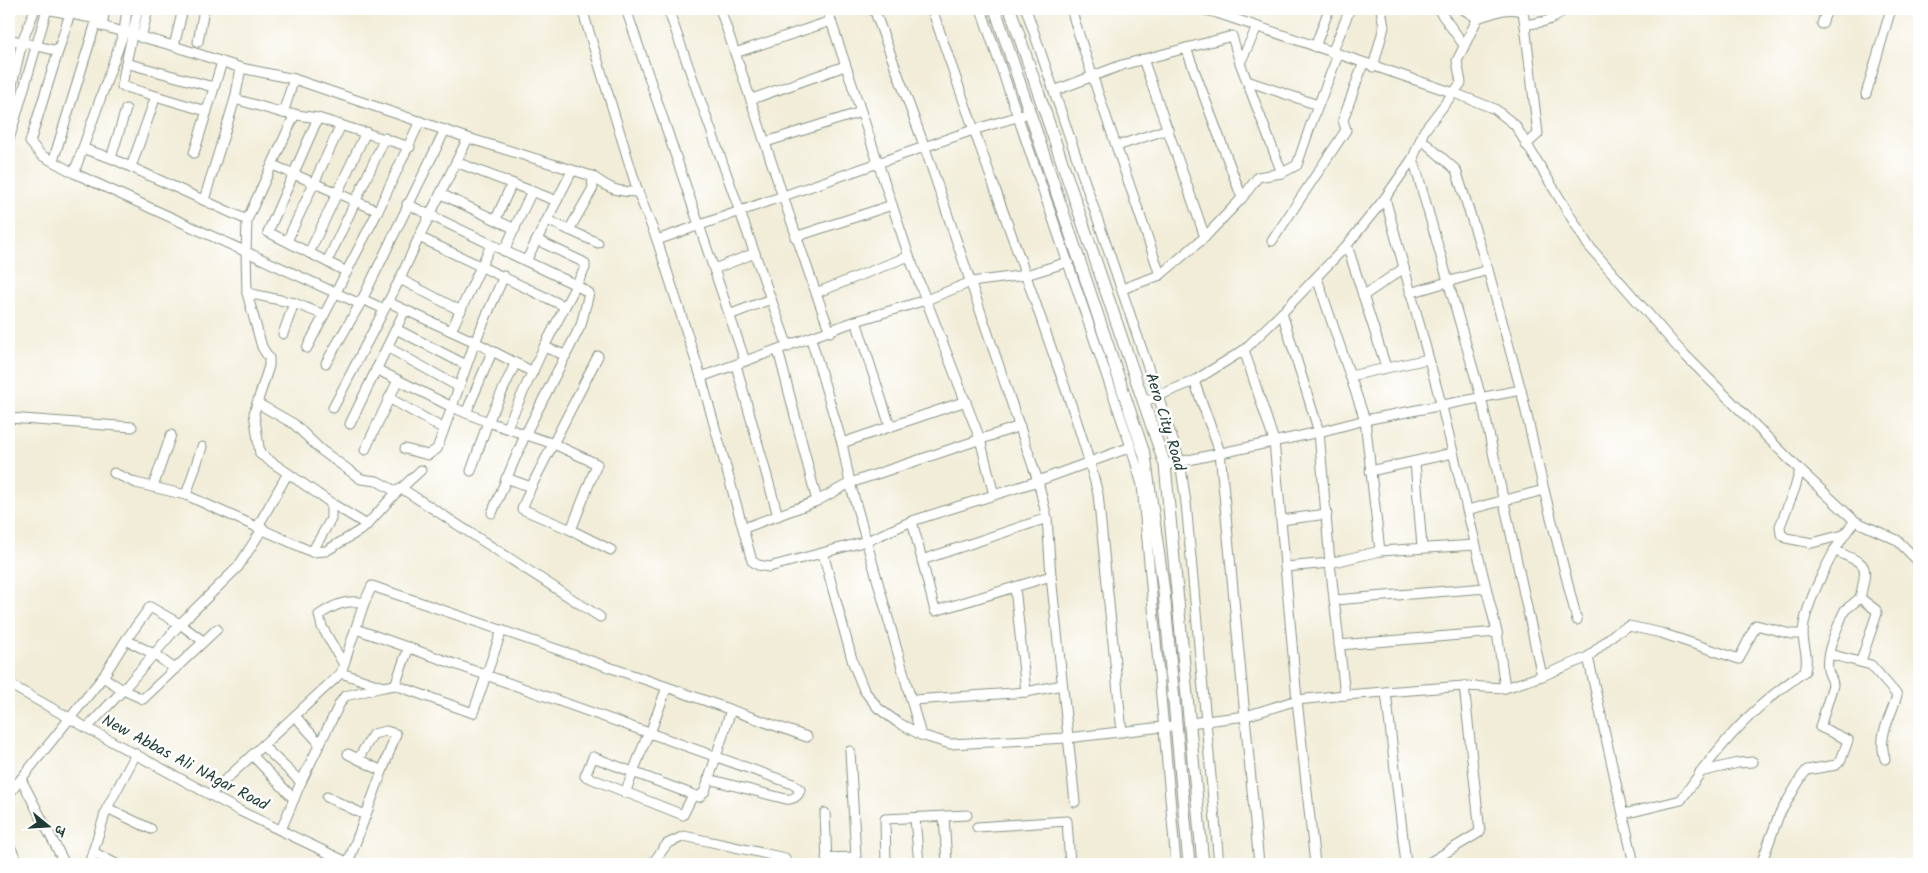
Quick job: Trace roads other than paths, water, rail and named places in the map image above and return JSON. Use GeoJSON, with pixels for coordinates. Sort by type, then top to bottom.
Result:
{"type":"FeatureCollection","features":[{"type":"Feature","properties":{"kind":"street"},"geometry":{"type":"LineString","coordinates":[[9,98],[22,42],[35,9]]}},
{"type":"Feature","properties":{"kind":"street"},"geometry":{"type":"LineString","coordinates":[[9,140],[13,114],[38,45],[47,9],[70,11],[132,35],[174,46],[241,68],[294,79],[468,138],[592,176],[609,188],[619,192],[638,192]]}},
{"type":"Feature","properties":{"kind":"street"},"geometry":{"type":"LineString","coordinates":[[53,161],[105,9]]}},
{"type":"Feature","properties":{"kind":"street"},"geometry":{"type":"LineString","coordinates":[[127,9],[132,35]]}},
{"type":"Feature","properties":{"kind":"street"},"geometry":{"type":"LineString","coordinates":[[138,9],[122,86],[206,111]]}},
{"type":"Feature","properties":{"kind":"street"},"geometry":{"type":"LineString","coordinates":[[74,173],[84,149],[101,94],[148,9]]}},
{"type":"Feature","properties":{"kind":"street"},"geometry":{"type":"LineString","coordinates":[[174,46],[184,9]]}},
{"type":"Feature","properties":{"kind":"street"},"geometry":{"type":"LineString","coordinates":[[198,42],[204,9]]}},
{"type":"Feature","properties":{"kind":"street"},"geometry":{"type":"LineString","coordinates":[[582,9],[638,192],[657,240],[701,378],[752,561],[758,566],[770,567],[867,541],[912,521],[1038,481],[1131,447]]}},
{"type":"Feature","properties":{"kind":"street"},"geometry":{"type":"LineString","coordinates":[[626,9],[698,225],[730,314],[778,516]]}},
{"type":"Feature","properties":{"kind":"street"},"geometry":{"type":"LineString","coordinates":[[668,9],[788,347]]}},
{"type":"Feature","properties":{"kind":"street"},"geometry":{"type":"LineString","coordinates":[[720,9],[752,99],[795,237],[830,332]]}},
{"type":"Feature","properties":{"kind":"street"},"geometry":{"type":"LineString","coordinates":[[827,9],[909,256],[980,439],[994,495]]}},
{"type":"Feature","properties":{"kind":"street"},"geometry":{"type":"LineString","coordinates":[[874,9],[925,148],[971,282],[1038,481],[1048,518],[1051,576],[1075,802]]}},
{"type":"Feature","properties":{"kind":"street"},"geometry":{"type":"LineString","coordinates":[[932,9],[1090,461],[1098,494],[1122,732]]}},
{"type":"Feature","properties":{"kind":"street"},"geometry":{"type":"LineString","coordinates":[[981,9],[1018,116],[1073,261],[1142,485],[1170,726],[1176,864]]}},
{"type":"Feature","properties":{"kind":"street","name":"Aero City Road"},"geometry":{"type":"LineString","coordinates":[[994,9],[1030,114],[1073,261],[1145,456],[1164,592],[1170,726],[1189,864]]}},
{"type":"Feature","properties":{"kind":"street","name":"Aero City Road"},"geometry":{"type":"LineString","coordinates":[[1010,9],[1142,402],[1165,465],[1203,864]]}},
{"type":"Feature","properties":{"kind":"street"},"geometry":{"type":"LineString","coordinates":[[1026,9],[1180,461],[1186,503],[1219,864]]}},
{"type":"Feature","properties":{"kind":"street"},"geometry":{"type":"LineString","coordinates":[[1071,9],[1092,77],[1160,275]]}},
{"type":"Feature","properties":{"kind":"street"},"geometry":{"type":"LineString","coordinates":[[1200,9],[1219,11],[1257,27],[1454,93],[1495,109],[1515,126],[1588,245],[1679,349],[1800,470],[1855,521],[1897,540],[1919,562]]}},
{"type":"Feature","properties":{"kind":"street"},"geometry":{"type":"LineString","coordinates":[[1315,47],[1329,9]]}},
{"type":"Feature","properties":{"kind":"street"},"geometry":{"type":"LineString","coordinates":[[1122,288],[1160,275],[1205,237],[1242,198],[1258,177],[1282,173],[1297,165],[1350,9]]}},
{"type":"Feature","properties":{"kind":"street"},"geometry":{"type":"LineString","coordinates":[[1373,67],[1384,27],[1381,9]]}},
{"type":"Feature","properties":{"kind":"street"},"geometry":{"type":"LineString","coordinates":[[1438,9],[1464,44]]}},
{"type":"Feature","properties":{"kind":"street"},"geometry":{"type":"LineString","coordinates":[[1463,9],[1477,18],[1509,9],[1524,12],[1538,134],[1526,145]]}},
{"type":"Feature","properties":{"kind":"street"},"geometry":{"type":"LineString","coordinates":[[1142,402],[1194,381],[1244,350],[1282,314],[1347,245],[1385,198],[1413,158],[1424,131],[1461,83],[1457,61],[1482,9]]}},
{"type":"Feature","properties":{"kind":"street"},"geometry":{"type":"LineString","coordinates":[[1525,25],[1550,19],[1563,9]]}},
{"type":"Feature","properties":{"kind":"street"},"geometry":{"type":"LineString","coordinates":[[1822,24],[1827,9]]}},
{"type":"Feature","properties":{"kind":"street"},"geometry":{"type":"LineString","coordinates":[[1866,94],[1891,9]]}},
{"type":"Feature","properties":{"kind":"street"},"geometry":{"type":"LineString","coordinates":[[70,11],[30,142],[41,155],[74,173],[336,292],[361,301],[405,310],[475,342],[533,372]]}},
{"type":"Feature","properties":{"kind":"street"},"geometry":{"type":"LineString","coordinates":[[735,53],[831,21]]}},
{"type":"Feature","properties":{"kind":"street"},"geometry":{"type":"LineString","coordinates":[[1240,63],[1257,27]]}},
{"type":"Feature","properties":{"kind":"street"},"geometry":{"type":"LineString","coordinates":[[1054,92],[1122,65],[1232,36],[1246,81],[1282,173]]}},
{"type":"Feature","properties":{"kind":"street"},"geometry":{"type":"LineString","coordinates":[[9,39],[58,51]]}},
{"type":"Feature","properties":{"kind":"street"},"geometry":{"type":"LineString","coordinates":[[1186,48],[1242,198]]}},
{"type":"Feature","properties":{"kind":"street"},"geometry":{"type":"LineString","coordinates":[[1144,59],[1205,237]]}},
{"type":"Feature","properties":{"kind":"street"},"geometry":{"type":"LineString","coordinates":[[194,153],[213,86],[222,62]]}},
{"type":"Feature","properties":{"kind":"street"},"geometry":{"type":"LineString","coordinates":[[126,63],[213,86]]}},
{"type":"Feature","properties":{"kind":"street"},"geometry":{"type":"LineString","coordinates":[[1272,241],[1346,130],[1342,120],[1364,64]]}},
{"type":"Feature","properties":{"kind":"street"},"geometry":{"type":"LineString","coordinates":[[752,99],[845,66]]}},
{"type":"Feature","properties":{"kind":"street"},"geometry":{"type":"LineString","coordinates":[[204,200],[234,99],[241,68]]}},
{"type":"Feature","properties":{"kind":"street"},"geometry":{"type":"LineString","coordinates":[[283,113],[294,79]]}},
{"type":"Feature","properties":{"kind":"street"},"geometry":{"type":"LineString","coordinates":[[1246,81],[1318,105]]}},
{"type":"Feature","properties":{"kind":"street"},"geometry":{"type":"LineString","coordinates":[[131,167],[156,96]]}},
{"type":"Feature","properties":{"kind":"street"},"geometry":{"type":"LineString","coordinates":[[234,99],[283,113],[318,118],[410,147]]}},
{"type":"Feature","properties":{"kind":"street"},"geometry":{"type":"LineString","coordinates":[[110,158],[126,109]]}},
{"type":"Feature","properties":{"kind":"street"},"geometry":{"type":"LineString","coordinates":[[766,142],[862,112]]}},
{"type":"Feature","properties":{"kind":"street"},"geometry":{"type":"LineString","coordinates":[[295,114],[247,220],[247,293],[262,347],[269,362],[254,413],[260,454],[331,503],[367,525]]}},
{"type":"Feature","properties":{"kind":"street"},"geometry":{"type":"LineString","coordinates":[[657,240],[973,130],[1030,114]]}},
{"type":"Feature","properties":{"kind":"street"},"geometry":{"type":"LineString","coordinates":[[318,118],[268,232],[348,272]]}},
{"type":"Feature","properties":{"kind":"street"},"geometry":{"type":"LineString","coordinates":[[307,348],[348,272],[410,147],[420,121]]}},
{"type":"Feature","properties":{"kind":"street"},"geometry":{"type":"LineString","coordinates":[[286,241],[341,125]]}},
{"type":"Feature","properties":{"kind":"street"},"geometry":{"type":"LineString","coordinates":[[1117,146],[1168,129]]}},
{"type":"Feature","properties":{"kind":"street"},"geometry":{"type":"LineString","coordinates":[[326,363],[361,301],[444,130]]}},
{"type":"Feature","properties":{"kind":"street"},"geometry":{"type":"LineString","coordinates":[[309,253],[366,132]]}},
{"type":"Feature","properties":{"kind":"street"},"geometry":{"type":"LineString","coordinates":[[327,262],[385,138]]}},
{"type":"Feature","properties":{"kind":"street"},"geometry":{"type":"LineString","coordinates":[[333,408],[400,279],[468,138]]}},
{"type":"Feature","properties":{"kind":"street"},"geometry":{"type":"LineString","coordinates":[[1421,139],[1456,170],[1488,270],[1521,390],[1544,490],[1578,620]]}},
{"type":"Feature","properties":{"kind":"street"},"geometry":{"type":"LineString","coordinates":[[84,149],[131,167],[247,220]]}},
{"type":"Feature","properties":{"kind":"street"},"geometry":{"type":"LineString","coordinates":[[1413,158],[1481,397],[1542,676]]}},
{"type":"Feature","properties":{"kind":"street"},"geometry":{"type":"LineString","coordinates":[[456,162],[557,201]]}},
{"type":"Feature","properties":{"kind":"street"},"geometry":{"type":"LineString","coordinates":[[273,165],[378,211]]}},
{"type":"Feature","properties":{"kind":"street"},"geometry":{"type":"LineString","coordinates":[[526,261],[572,170]]}},
{"type":"Feature","properties":{"kind":"street"},"geometry":{"type":"LineString","coordinates":[[569,230],[592,188],[592,176]]}},
{"type":"Feature","properties":{"kind":"street"},"geometry":{"type":"LineString","coordinates":[[496,219],[512,183]]}},
{"type":"Feature","properties":{"kind":"street"},"geometry":{"type":"LineString","coordinates":[[504,251],[532,191]]}},
{"type":"Feature","properties":{"kind":"street"},"geometry":{"type":"LineString","coordinates":[[441,194],[515,229]]}},
{"type":"Feature","properties":{"kind":"street"},"geometry":{"type":"LineString","coordinates":[[1385,198],[1442,407],[1476,544],[1497,632],[1505,688]]}},
{"type":"Feature","properties":{"kind":"street"},"geometry":{"type":"LineString","coordinates":[[407,204],[576,285],[589,294],[580,325],[526,433],[492,513]]}},
{"type":"Feature","properties":{"kind":"street"},"geometry":{"type":"LineString","coordinates":[[795,237],[892,205]]}},
{"type":"Feature","properties":{"kind":"street"},"geometry":{"type":"LineString","coordinates":[[547,220],[598,243]]}},
{"type":"Feature","properties":{"kind":"street"},"geometry":{"type":"LineString","coordinates":[[419,237],[564,306]]}},
{"type":"Feature","properties":{"kind":"street"},"geometry":{"type":"LineString","coordinates":[[507,427],[544,347],[586,264],[537,240]]}},
{"type":"Feature","properties":{"kind":"street"},"geometry":{"type":"LineString","coordinates":[[451,331],[491,245]]}},
{"type":"Feature","properties":{"kind":"street"},"geometry":{"type":"LineString","coordinates":[[1347,245],[1386,367]]}},
{"type":"Feature","properties":{"kind":"street"},"geometry":{"type":"LineString","coordinates":[[714,268],[755,253]]}},
{"type":"Feature","properties":{"kind":"street"},"geometry":{"type":"LineString","coordinates":[[816,293],[909,256]]}},
{"type":"Feature","properties":{"kind":"street"},"geometry":{"type":"LineString","coordinates":[[701,378],[856,322],[926,300],[971,282],[1026,275],[1094,256]]}},
{"type":"Feature","properties":{"kind":"street"},"geometry":{"type":"LineString","coordinates":[[1363,296],[1404,268]]}},
{"type":"Feature","properties":{"kind":"street"},"geometry":{"type":"LineString","coordinates":[[1410,293],[1488,270]]}},
{"type":"Feature","properties":{"kind":"street"},"geometry":{"type":"LineString","coordinates":[[405,449],[422,454],[433,453],[439,445],[466,365],[504,276]]}},
{"type":"Feature","properties":{"kind":"street"},"geometry":{"type":"LineString","coordinates":[[1316,278],[1365,420],[1380,551]]}},
{"type":"Feature","properties":{"kind":"street"},"geometry":{"type":"LineString","coordinates":[[400,279],[461,311]]}},
{"type":"Feature","properties":{"kind":"street"},"geometry":{"type":"LineString","coordinates":[[247,293],[294,303],[324,315]]}},
{"type":"Feature","properties":{"kind":"street"},"geometry":{"type":"LineString","coordinates":[[730,314],[771,299]]}},
{"type":"Feature","properties":{"kind":"street"},"geometry":{"type":"LineString","coordinates":[[283,334],[294,303]]}},
{"type":"Feature","properties":{"kind":"street"},"geometry":{"type":"LineString","coordinates":[[350,424],[405,310]]}},
{"type":"Feature","properties":{"kind":"street"},"geometry":{"type":"LineString","coordinates":[[1282,314],[1319,432],[1330,563],[1345,695]]}},
{"type":"Feature","properties":{"kind":"street"},"geometry":{"type":"LineString","coordinates":[[856,322],[890,426]]}},
{"type":"Feature","properties":{"kind":"street"},"geometry":{"type":"LineString","coordinates":[[396,329],[466,365]]}},
{"type":"Feature","properties":{"kind":"street"},"geometry":{"type":"LineString","coordinates":[[811,339],[842,443],[850,483],[913,700],[921,735]]}},
{"type":"Feature","properties":{"kind":"street"},"geometry":{"type":"LineString","coordinates":[[388,347],[459,388]]}},
{"type":"Feature","properties":{"kind":"street"},"geometry":{"type":"LineString","coordinates":[[544,347],[565,355]]}},
{"type":"Feature","properties":{"kind":"street"},"geometry":{"type":"LineString","coordinates":[[778,350],[817,501]]}},
{"type":"Feature","properties":{"kind":"street"},"geometry":{"type":"LineString","coordinates":[[1244,350],[1274,441],[1297,700],[1315,864]]}},
{"type":"Feature","properties":{"kind":"street"},"geometry":{"type":"LineString","coordinates":[[466,413],[492,352]]}},
{"type":"Feature","properties":{"kind":"street"},"geometry":{"type":"LineString","coordinates":[[598,356],[531,487],[522,509],[611,550]]}},
{"type":"Feature","properties":{"kind":"street"},"geometry":{"type":"LineString","coordinates":[[1350,376],[1428,359]]}},
{"type":"Feature","properties":{"kind":"street"},"geometry":{"type":"LineString","coordinates":[[470,471],[488,422],[515,364]]}},
{"type":"Feature","properties":{"kind":"street"},"geometry":{"type":"LineString","coordinates":[[376,369],[452,407],[488,422],[526,433],[554,444],[597,464],[571,530]]}},
{"type":"Feature","properties":{"kind":"street"},"geometry":{"type":"LineString","coordinates":[[365,450],[398,380]]}},
{"type":"Feature","properties":{"kind":"street"},"geometry":{"type":"LineString","coordinates":[[1194,381],[1220,452],[1259,864]]}},
{"type":"Feature","properties":{"kind":"street"},"geometry":{"type":"LineString","coordinates":[[1165,465],[1319,432],[1365,420],[1442,407],[1481,397],[1521,390]]}},
{"type":"Feature","properties":{"kind":"street"},"geometry":{"type":"LineString","coordinates":[[389,398],[444,429]]}},
{"type":"Feature","properties":{"kind":"street"},"geometry":{"type":"LineString","coordinates":[[842,443],[966,401]]}},
{"type":"Feature","properties":{"kind":"street"},"geometry":{"type":"LineString","coordinates":[[257,403],[294,424],[321,450],[361,479],[378,481],[399,490],[600,617]]}},
{"type":"Feature","properties":{"kind":"street"},"geometry":{"type":"LineString","coordinates":[[9,418],[132,427]]}},
{"type":"Feature","properties":{"kind":"street"},"geometry":{"type":"LineString","coordinates":[[744,528],[817,501],[850,483],[1020,426]]}},
{"type":"Feature","properties":{"kind":"street"},"geometry":{"type":"LineString","coordinates":[[153,487],[171,435]]}},
{"type":"Feature","properties":{"kind":"street"},"geometry":{"type":"LineString","coordinates":[[186,495],[202,447]]}},
{"type":"Feature","properties":{"kind":"street"},"geometry":{"type":"LineString","coordinates":[[1370,471],[1453,453]]}},
{"type":"Feature","properties":{"kind":"street"},"geometry":{"type":"LineString","coordinates":[[1415,462],[1422,547]]}},
{"type":"Feature","properties":{"kind":"street"},"geometry":{"type":"LineString","coordinates":[[114,473],[136,483],[186,495],[312,552],[326,551],[367,525],[399,490],[421,470]]}},
{"type":"Feature","properties":{"kind":"street"},"geometry":{"type":"LineString","coordinates":[[1800,470],[1780,526],[1781,534],[1786,538],[1812,543],[1843,535]]}},
{"type":"Feature","properties":{"kind":"street"},"geometry":{"type":"LineString","coordinates":[[87,728],[123,690],[180,624],[238,567],[261,528],[288,473]]}},
{"type":"Feature","properties":{"kind":"street"},"geometry":{"type":"LineString","coordinates":[[506,478],[531,487]]}},
{"type":"Feature","properties":{"kind":"street"},"geometry":{"type":"LineString","coordinates":[[1467,510],[1544,490]]}},
{"type":"Feature","properties":{"kind":"street"},"geometry":{"type":"LineString","coordinates":[[312,552],[332,518],[331,503]]}},
{"type":"Feature","properties":{"kind":"street"},"geometry":{"type":"LineString","coordinates":[[1281,520],[1327,514]]}},
{"type":"Feature","properties":{"kind":"street"},"geometry":{"type":"LineString","coordinates":[[922,560],[1048,518]]}},
{"type":"Feature","properties":{"kind":"street"},"geometry":{"type":"LineString","coordinates":[[912,521],[935,612],[1051,576]]}},
{"type":"Feature","properties":{"kind":"street"},"geometry":{"type":"LineString","coordinates":[[1624,814],[1681,800],[1700,772],[1720,748],[1765,701],[1805,671],[1808,660],[1803,634],[1805,617],[1834,550],[1843,535],[1855,521]]}},
{"type":"Feature","properties":{"kind":"street"},"geometry":{"type":"LineString","coordinates":[[1285,567],[1330,563],[1380,551],[1476,544]]}},
{"type":"Feature","properties":{"kind":"street"},"geometry":{"type":"LineString","coordinates":[[1761,864],[1780,814],[1802,776],[1807,770],[1836,765],[1841,760],[1848,744],[1845,736],[1820,726],[1833,685],[1828,670],[1829,654],[1845,610],[1860,598],[1865,568],[1862,564],[1834,550]]}},
{"type":"Feature","properties":{"kind":"street"},"geometry":{"type":"LineString","coordinates":[[823,553],[853,663],[864,690],[878,708],[897,722],[921,735],[950,744],[1068,738],[1170,726]]}},
{"type":"Feature","properties":{"kind":"street"},"geometry":{"type":"LineString","coordinates":[[210,794],[295,716],[342,668],[372,586],[667,686],[808,737]]}},
{"type":"Feature","properties":{"kind":"street"},"geometry":{"type":"LineString","coordinates":[[1015,587],[1026,692]]}},
{"type":"Feature","properties":{"kind":"street"},"geometry":{"type":"LineString","coordinates":[[1334,600],[1486,588]]}},
{"type":"Feature","properties":{"kind":"street"},"geometry":{"type":"LineString","coordinates":[[1860,598],[1876,610],[1877,614],[1861,661]]}},
{"type":"Feature","properties":{"kind":"street"},"geometry":{"type":"LineString","coordinates":[[364,604],[355,601],[344,602],[320,615],[322,627],[342,668],[383,687]]}},
{"type":"Feature","properties":{"kind":"street"},"geometry":{"type":"LineString","coordinates":[[9,794],[103,677],[126,640],[150,607],[180,624],[203,641]]}},
{"type":"Feature","properties":{"kind":"street"},"geometry":{"type":"LineString","coordinates":[[1190,723],[1246,716],[1297,700],[1464,686],[1505,688],[1542,676],[1588,657],[1614,634],[1629,626],[1661,633],[1739,659],[1756,626],[1791,634],[1803,634]]}},
{"type":"Feature","properties":{"kind":"street"},"geometry":{"type":"LineString","coordinates":[[103,677],[123,690],[143,699],[217,629]]}},
{"type":"Feature","properties":{"kind":"street"},"geometry":{"type":"LineString","coordinates":[[356,629],[793,784],[798,787],[799,793],[790,800],[708,779]]}},
{"type":"Feature","properties":{"kind":"street"},"geometry":{"type":"LineString","coordinates":[[281,830],[301,782],[340,703],[346,696],[395,685],[473,713],[502,630]]}},
{"type":"Feature","properties":{"kind":"street"},"geometry":{"type":"LineString","coordinates":[[1339,645],[1497,632]]}},
{"type":"Feature","properties":{"kind":"street"},"geometry":{"type":"LineString","coordinates":[[126,640],[154,654],[175,669]]}},
{"type":"Feature","properties":{"kind":"street"},"geometry":{"type":"LineString","coordinates":[[395,685],[409,647]]}},
{"type":"Feature","properties":{"kind":"street"},"geometry":{"type":"LineString","coordinates":[[1829,654],[1871,665],[1897,695],[1882,734],[1881,748],[1885,759]]}},
{"type":"Feature","properties":{"kind":"street"},"geometry":{"type":"LineString","coordinates":[[1588,657],[1634,864]]}},
{"type":"Feature","properties":{"kind":"street","name":"New Abbas Ali NAgar Road"},"geometry":{"type":"LineString","coordinates":[[9,684],[210,794],[349,864]]}},
{"type":"Feature","properties":{"kind":"street"},"geometry":{"type":"LineString","coordinates":[[913,700],[1026,692],[1062,685]]}},
{"type":"Feature","properties":{"kind":"street"},"geometry":{"type":"LineString","coordinates":[[625,792],[650,733],[667,686]]}},
{"type":"Feature","properties":{"kind":"street"},"geometry":{"type":"LineString","coordinates":[[1427,864],[1480,832],[1464,686]]}},
{"type":"Feature","properties":{"kind":"street"},"geometry":{"type":"LineString","coordinates":[[1386,692],[1406,864]]}},
{"type":"Feature","properties":{"kind":"street"},"geometry":{"type":"LineString","coordinates":[[693,795],[683,815],[585,776],[592,757],[633,772],[693,795],[699,798],[703,794],[731,710]]}},
{"type":"Feature","properties":{"kind":"street"},"geometry":{"type":"LineString","coordinates":[[295,716],[320,744]]}},
{"type":"Feature","properties":{"kind":"street"},"geometry":{"type":"LineString","coordinates":[[349,864],[396,734],[386,731],[373,734],[358,760]]}},
{"type":"Feature","properties":{"kind":"street"},"geometry":{"type":"LineString","coordinates":[[263,746],[301,782]]}},
{"type":"Feature","properties":{"kind":"street"},"geometry":{"type":"LineString","coordinates":[[825,813],[827,861],[856,857],[850,751]]}},
{"type":"Feature","properties":{"kind":"street"},"geometry":{"type":"LineString","coordinates":[[89,864],[107,808],[136,754]]}},
{"type":"Feature","properties":{"kind":"street"},"geometry":{"type":"LineString","coordinates":[[348,754],[382,771]]}},
{"type":"Feature","properties":{"kind":"street"},"geometry":{"type":"LineString","coordinates":[[252,755],[294,799]]}},
{"type":"Feature","properties":{"kind":"street"},"geometry":{"type":"LineString","coordinates":[[1700,772],[1738,763],[1753,762]]}},
{"type":"Feature","properties":{"kind":"street"},"geometry":{"type":"LineString","coordinates":[[21,778],[65,864]]}},
{"type":"Feature","properties":{"kind":"street"},"geometry":{"type":"LineString","coordinates":[[327,797],[366,815]]}},
{"type":"Feature","properties":{"kind":"street"},"geometry":{"type":"LineString","coordinates":[[107,808],[151,829]]}},
{"type":"Feature","properties":{"kind":"street"},"geometry":{"type":"LineString","coordinates":[[886,864],[885,819],[967,815]]}},
{"type":"Feature","properties":{"kind":"street"},"geometry":{"type":"LineString","coordinates":[[944,816],[947,864]]}},
{"type":"Feature","properties":{"kind":"street"},"geometry":{"type":"LineString","coordinates":[[915,818],[919,864]]}},
{"type":"Feature","properties":{"kind":"street"},"geometry":{"type":"LineString","coordinates":[[977,827],[1067,821],[1070,864]]}},
{"type":"Feature","properties":{"kind":"street"},"geometry":{"type":"LineString","coordinates":[[652,864],[667,844],[684,836],[785,858]]}},
{"type":"Feature","properties":{"kind":"street"},"geometry":{"type":"LineString","coordinates":[[9,845],[19,864]]}},
{"type":"Feature","properties":{"kind":"street"},"geometry":{"type":"LineString","coordinates":[[93,852],[116,864]]}}]}
